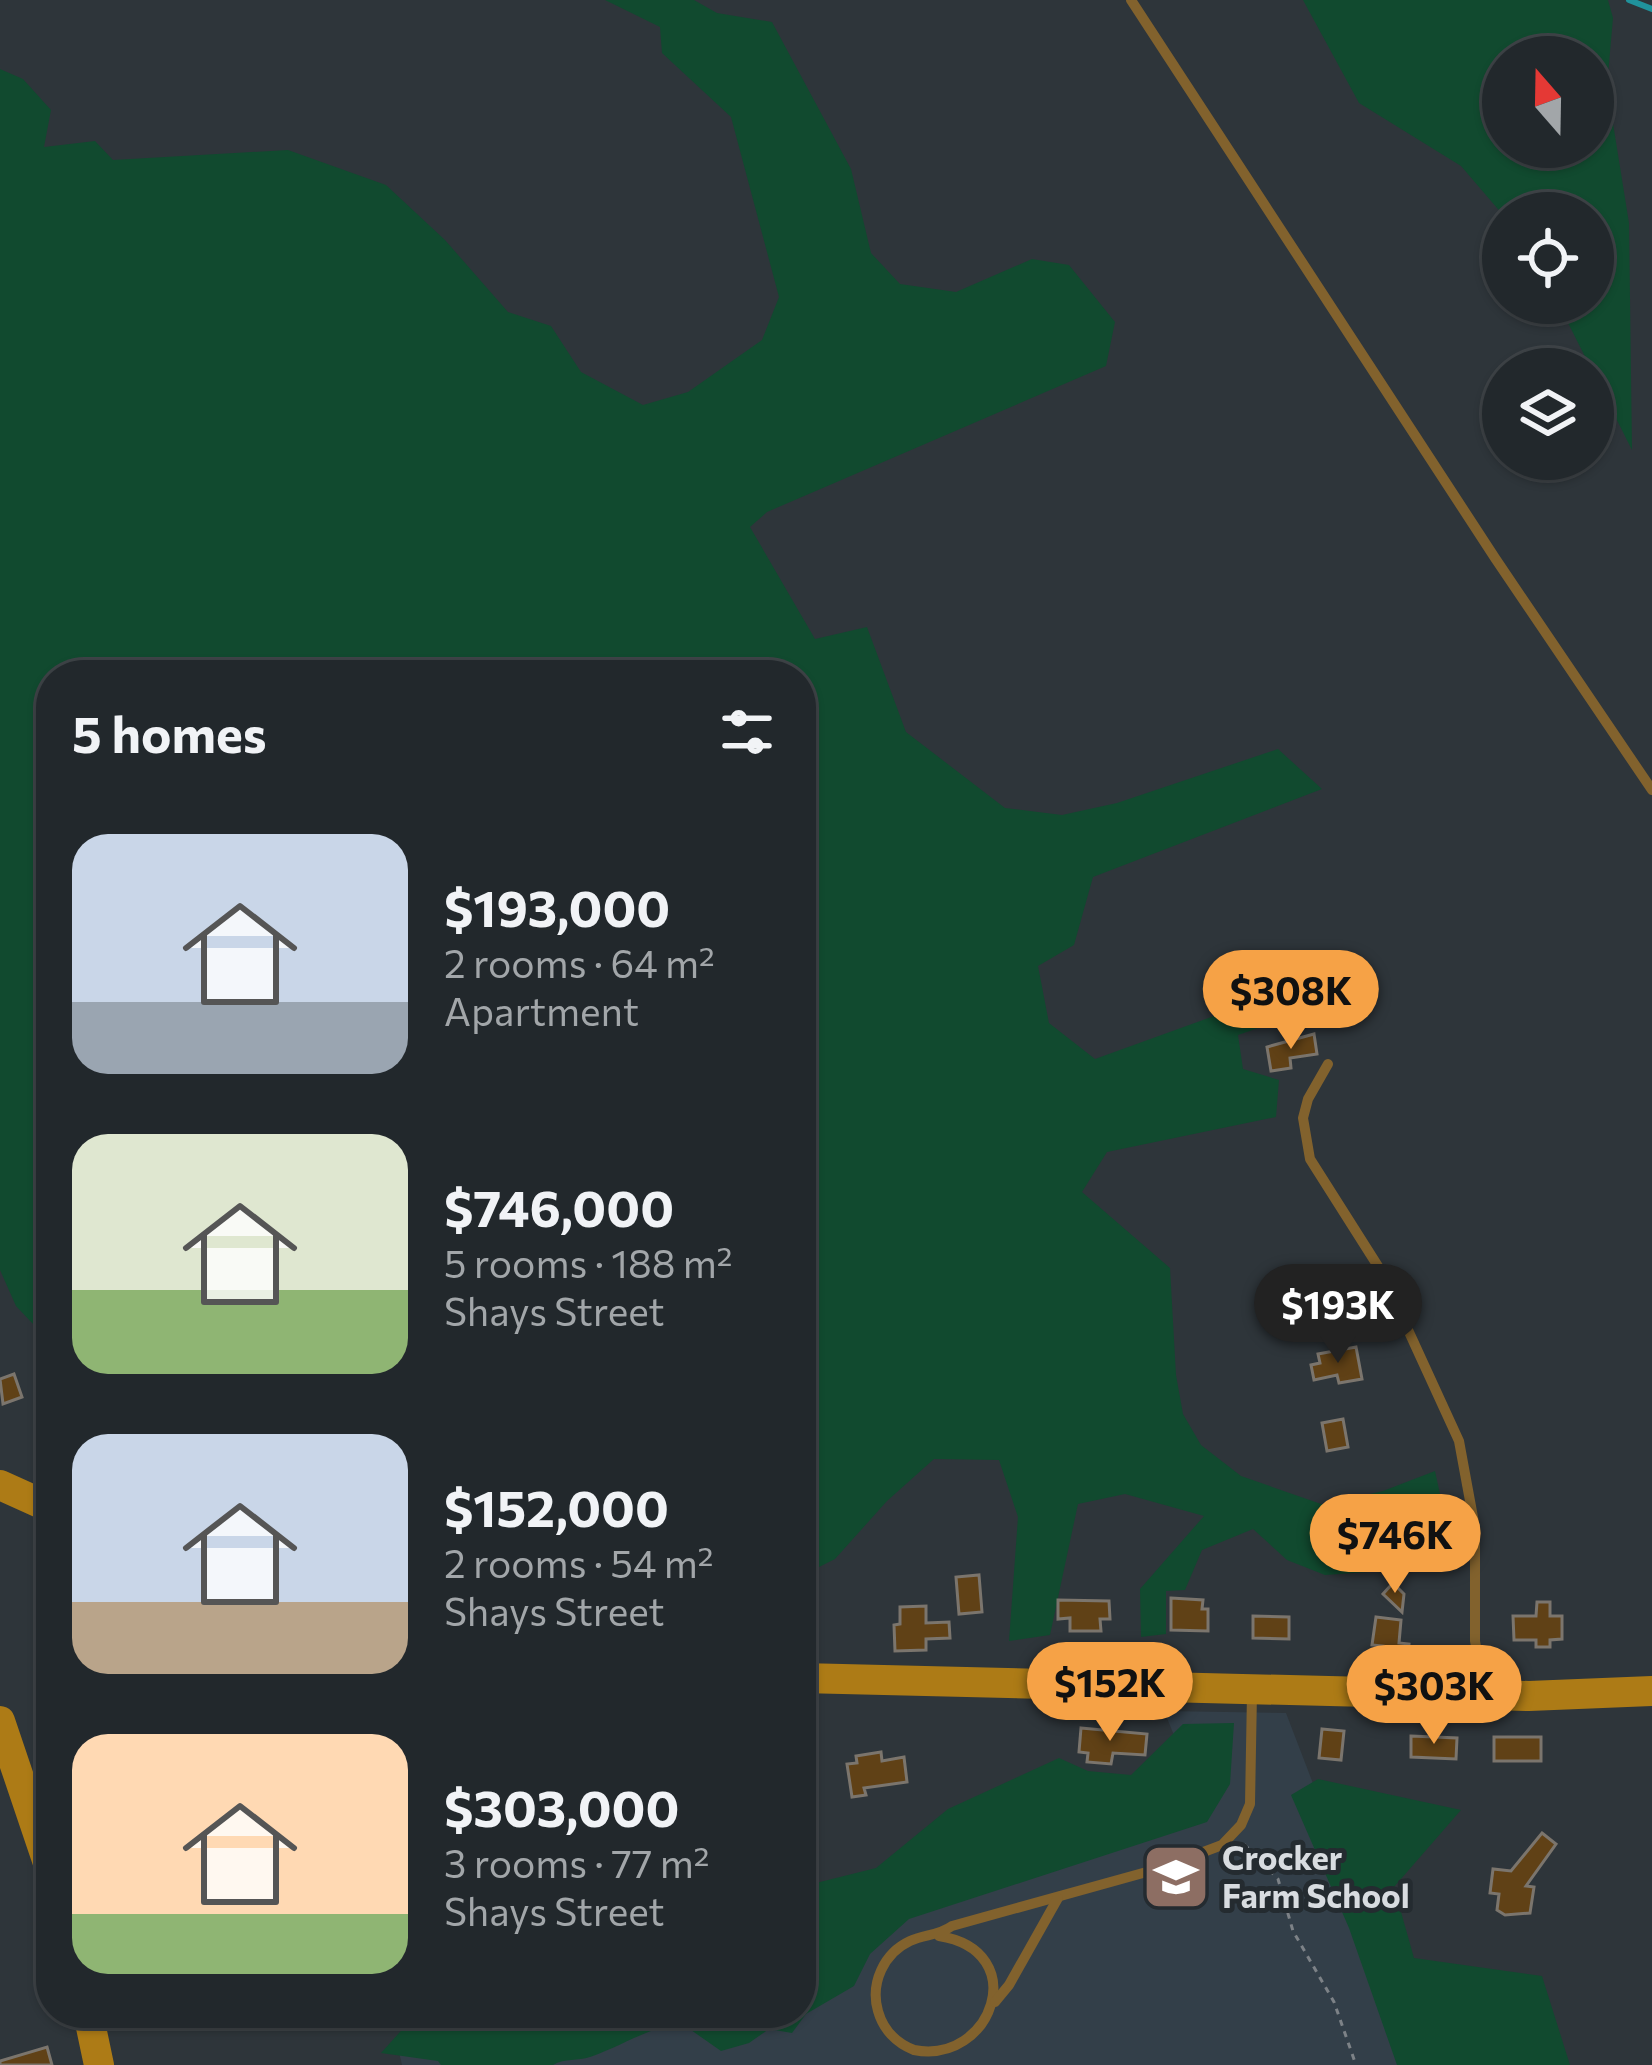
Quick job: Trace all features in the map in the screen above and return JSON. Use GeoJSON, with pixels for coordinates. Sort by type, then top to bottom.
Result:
{"type":"FeatureCollection","features":[{"type":"Feature","properties":{"kind":"main road"},"geometry":{"type":"LineString","coordinates":[[0,1484],[36,1501]]}},
{"type":"Feature","properties":{"kind":"main road"},"geometry":{"type":"LineString","coordinates":[[816,1678],[1485,1695],[1652,1690]]}},
{"type":"Feature","properties":{"kind":"main road"},"geometry":{"type":"LineString","coordinates":[[0,1721],[36,1828]]}},
{"type":"Feature","properties":{"kind":"main road"},"geometry":{"type":"LineString","coordinates":[[91,2028],[99,2065]]}},
{"type":"Feature","properties":{"kind":"lane"},"geometry":{"type":"LineString","coordinates":[[1131,0],[1652,790]]}},
{"type":"Feature","properties":{"kind":"lane"},"geometry":{"type":"LineString","coordinates":[[1328,1064],[1308,1099],[1304,1118],[1310,1159],[1381,1271],[1459,1441],[1475,1528],[1474,1641],[1485,1695]]}},
{"type":"Feature","properties":{"kind":"lane"},"geometry":{"type":"LineString","coordinates":[[939,1936],[952,1926],[1199,1856],[1232,1836],[1250,1804],[1252,1689]]}},
{"type":"Feature","properties":{"kind":"lane"},"geometry":{"type":"LineString","coordinates":[[994,2004],[992,1979],[981,1958],[963,1942],[939,1936],[911,1940],[884,1965],[875,1992],[886,2028],[915,2050],[943,2054],[961,2048],[988,2022],[994,2004],[1058,1898]]}},
{"type":"Feature","properties":{"kind":"path"},"geometry":{"type":"LineString","coordinates":[[1232,1836],[1257,1854],[1278,1879],[1293,1931],[1334,2002],[1356,2065]]}},
{"type":"Feature","properties":{"kind":"shaded area","name":"Crocker Farm School"},"geometry":{"type":"Polygon","coordinates":[[[1164,1711],[1286,1713],[1421,2065],[402,2065],[399,2052],[493,2028],[816,2028],[816,1933],[1207,1815],[1164,1711]]]}},
{"type":"Feature","properties":{"kind":"green space"},"geometry":{"type":"Polygon","coordinates":[[[605,0],[694,0],[717,13],[772,22],[851,169],[871,253],[900,284],[956,292],[1032,259],[1069,265],[1115,322],[1106,366],[767,512],[750,527],[815,639],[867,627],[906,732],[1005,808],[1062,815],[1117,803],[1278,749],[1322,789],[1093,877],[1074,945],[1038,966],[1049,1023],[1095,1059],[1286,990],[1284,1019],[1238,1035],[1243,1069],[1279,1080],[1276,1117],[1107,1152],[1082,1192],[1170,1268],[1176,1375],[1183,1414],[1201,1445],[1241,1476],[1324,1505],[1383,1491],[1435,1471],[1450,1540],[1439,1567],[1325,1575],[1287,1560],[1253,1529],[1202,1550],[1185,1590],[1166,1591],[1166,1634],[1141,1637],[1140,1589],[1204,1516],[1125,1494],[1078,1504],[1050,1635],[1009,1641],[1018,1517],[999,1460],[934,1459],[887,1501],[835,1559],[816,1568],[816,660],[36,660],[36,1327],[16,1306],[0,1270],[0,69],[23,79],[51,110],[44,147],[95,141],[113,160],[288,150],[386,185],[445,240],[508,312],[551,326],[581,372],[643,405],[688,392],[762,340],[779,297],[731,117],[662,53],[660,27],[605,0]]]}},
{"type":"Feature","properties":{"kind":"green space"},"geometry":{"type":"Polygon","coordinates":[[[1303,0],[1608,0],[1611,36],[1482,36],[1482,168],[1614,168],[1614,130],[1629,223],[1632,450],[1614,414],[1614,348],[1581,348],[1569,324],[1614,324],[1614,192],[1483,192],[1461,166],[1359,103],[1303,0]]]}},
{"type":"Feature","properties":{"kind":"green space"},"geometry":{"type":"Polygon","coordinates":[[[1234,1723],[1230,1784],[1207,1822],[909,1919],[870,1954],[854,1986],[816,2008],[816,1883],[876,1868],[948,1809],[1059,1758],[1088,1771],[1131,1775],[1183,1724],[1234,1723]]]}},
{"type":"Feature","properties":{"kind":"green space"},"geometry":{"type":"Polygon","coordinates":[[[1318,1779],[1461,1810],[1394,1887],[1414,1958],[1542,1976],[1570,2065],[1397,2065],[1349,1928],[1291,1795],[1318,1779]]]}},
{"type":"Feature","properties":{"kind":"green space"},"geometry":{"type":"Polygon","coordinates":[[[404,2028],[660,2028],[590,2057],[553,2065],[441,2065],[381,2053],[404,2028]]]}},
{"type":"Feature","properties":{"kind":"green space"},"geometry":{"type":"Polygon","coordinates":[[[688,2028],[796,2028],[792,2033],[769,2029],[749,2043],[721,2051],[688,2028]]]}},
{"type":"Feature","properties":{"kind":"building"},"geometry":{"type":"Polygon","coordinates":[[[1314,1034],[1317,1054],[1290,1058],[1291,1068],[1271,1071],[1267,1047],[1314,1034]]]}},
{"type":"Feature","properties":{"kind":"building"},"geometry":{"type":"Polygon","coordinates":[[[1356,1347],[1362,1379],[1339,1383],[1337,1375],[1314,1380],[1311,1365],[1320,1363],[1318,1354],[1356,1347]]]}},
{"type":"Feature","properties":{"kind":"building"},"geometry":{"type":"Polygon","coordinates":[[[14,1374],[22,1397],[3,1404],[0,1379],[14,1374]]]}},
{"type":"Feature","properties":{"kind":"building"},"geometry":{"type":"Polygon","coordinates":[[[1343,1419],[1348,1447],[1327,1451],[1322,1423],[1343,1419]]]}},
{"type":"Feature","properties":{"kind":"building"},"geometry":{"type":"Polygon","coordinates":[[[979,1575],[982,1612],[959,1614],[956,1577],[979,1575]]]}},
{"type":"Feature","properties":{"kind":"building"},"geometry":{"type":"Polygon","coordinates":[[[1393,1583],[1404,1594],[1402,1612],[1383,1594],[1393,1583]]]}},
{"type":"Feature","properties":{"kind":"building"},"geometry":{"type":"Polygon","coordinates":[[[1171,1598],[1203,1600],[1208,1631],[1171,1630],[1171,1598]]]}},
{"type":"Feature","properties":{"kind":"building"},"geometry":{"type":"Polygon","coordinates":[[[1058,1600],[1109,1601],[1110,1619],[1100,1619],[1101,1631],[1070,1631],[1070,1618],[1058,1619],[1058,1600]]]}},
{"type":"Feature","properties":{"kind":"building"},"geometry":{"type":"Polygon","coordinates":[[[1537,1602],[1550,1602],[1550,1616],[1562,1616],[1562,1639],[1550,1640],[1550,1647],[1536,1647],[1536,1640],[1514,1640],[1513,1616],[1536,1616],[1537,1602]]]}},
{"type":"Feature","properties":{"kind":"building"},"geometry":{"type":"Polygon","coordinates":[[[926,1606],[926,1623],[949,1622],[950,1638],[926,1639],[926,1650],[895,1651],[894,1625],[900,1624],[900,1607],[926,1606]]]}},
{"type":"Feature","properties":{"kind":"building"},"geometry":{"type":"Polygon","coordinates":[[[1253,1616],[1289,1617],[1289,1639],[1253,1638],[1253,1616]]]}},
{"type":"Feature","properties":{"kind":"building"},"geometry":{"type":"Polygon","coordinates":[[[1376,1617],[1401,1620],[1399,1643],[1409,1644],[1407,1663],[1381,1660],[1383,1646],[1372,1645],[1376,1617]]]}},
{"type":"Feature","properties":{"kind":"building"},"geometry":{"type":"Polygon","coordinates":[[[1081,1728],[1147,1734],[1145,1755],[1113,1753],[1111,1764],[1087,1762],[1088,1753],[1079,1752],[1081,1728]]]}},
{"type":"Feature","properties":{"kind":"building"},"geometry":{"type":"Polygon","coordinates":[[[1322,1729],[1344,1731],[1341,1760],[1319,1758],[1322,1729]]]}},
{"type":"Feature","properties":{"kind":"building"},"geometry":{"type":"Polygon","coordinates":[[[1411,1736],[1457,1738],[1456,1759],[1411,1757],[1411,1736]]]}},
{"type":"Feature","properties":{"kind":"building"},"geometry":{"type":"Polygon","coordinates":[[[1494,1737],[1541,1737],[1541,1761],[1494,1761],[1494,1737]]]}},
{"type":"Feature","properties":{"kind":"building"},"geometry":{"type":"Polygon","coordinates":[[[881,1752],[882,1761],[904,1757],[907,1782],[864,1788],[866,1795],[852,1797],[847,1764],[857,1763],[856,1756],[881,1752]]]}},
{"type":"Feature","properties":{"kind":"building"},"geometry":{"type":"Polygon","coordinates":[[[1542,1833],[1556,1844],[1526,1886],[1534,1887],[1530,1913],[1505,1915],[1497,1910],[1499,1894],[1490,1893],[1493,1869],[1511,1871],[1542,1833]]]}},
{"type":"Feature","properties":{"kind":"building"},"geometry":{"type":"Polygon","coordinates":[[[47,2047],[52,2065],[0,2065],[0,2061],[47,2047]]]}},
{"type":"Feature","properties":{"kind":"waterway"},"geometry":{"type":"LineString","coordinates":[[1629,0],[1652,9]]}},
{"type":"Feature","properties":{"kind":"place","name":"Crocker Farm School"},"geometry":{"type":"Point","coordinates":[1176,1877]}}]}
